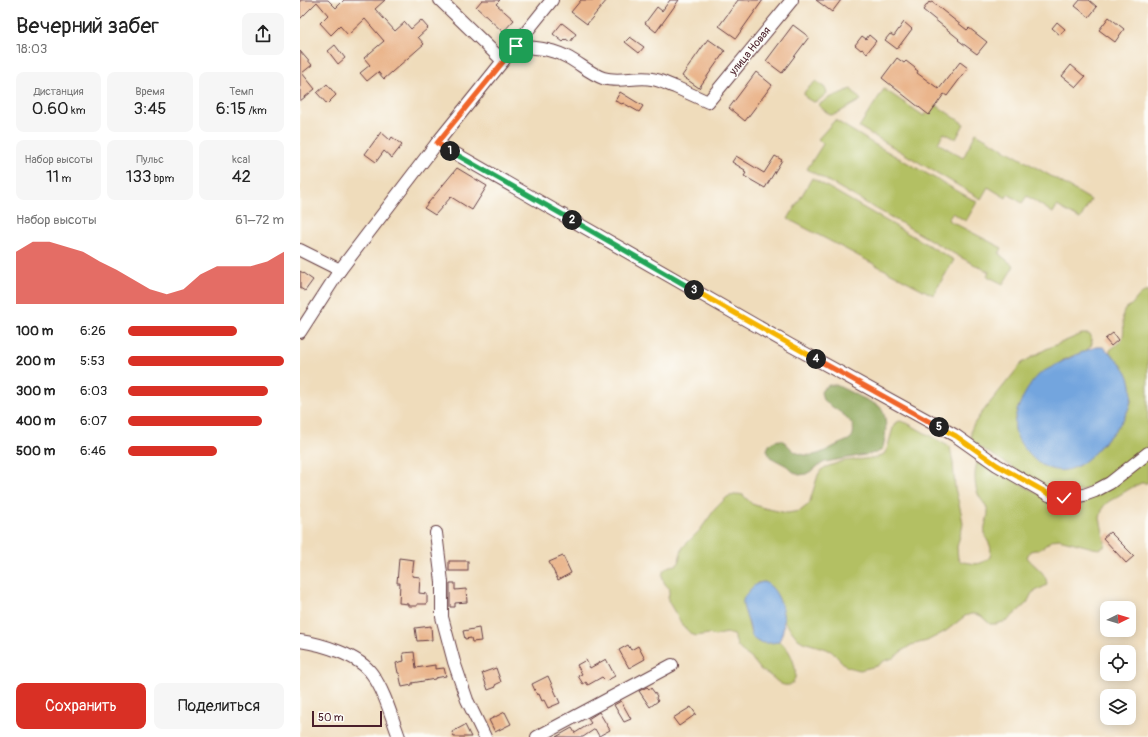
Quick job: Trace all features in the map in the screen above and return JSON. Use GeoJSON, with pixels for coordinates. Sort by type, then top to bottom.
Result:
{"type":"FeatureCollection","features":[{"type":"Feature","properties":{"kind":"street"},"geometry":{"type":"LineString","coordinates":[[440,0],[503,61]]}},
{"type":"Feature","properties":{"kind":"street"},"geometry":{"type":"LineString","coordinates":[[300,332],[340,270],[437,143],[552,0]]}},
{"type":"Feature","properties":{"kind":"street","name":"улица Новая"},"geometry":{"type":"LineString","coordinates":[[516,46],[554,50],[598,77],[604,79],[652,79],[668,84],[708,102],[792,0]]}},
{"type":"Feature","properties":{"kind":"street"},"geometry":{"type":"LineString","coordinates":[[437,143],[790,345],[956,436],[997,465],[1049,494],[1070,498],[1094,491],[1110,483],[1148,453]]}},
{"type":"Feature","properties":{"kind":"street"},"geometry":{"type":"LineString","coordinates":[[300,250],[340,270]]}},
{"type":"Feature","properties":{"kind":"street"},"geometry":{"type":"LineString","coordinates":[[436,533],[442,582],[442,617],[454,662],[467,700],[485,737]]}},
{"type":"Feature","properties":{"kind":"street"},"geometry":{"type":"LineString","coordinates":[[300,641],[323,646],[340,652],[362,663],[372,673],[382,692],[399,737]]}},
{"type":"Feature","properties":{"kind":"street"},"geometry":{"type":"LineString","coordinates":[[537,737],[672,665]]}},
{"type":"Feature","properties":{"kind":"green space"},"geometry":{"type":"Polygon","coordinates":[[[816,81],[826,89],[827,93],[818,101],[813,102],[806,98],[804,93],[816,81]]]}},
{"type":"Feature","properties":{"kind":"green space"},"geometry":{"type":"Polygon","coordinates":[[[851,89],[861,100],[836,114],[830,115],[818,105],[829,98],[851,89]]]}},
{"type":"Feature","properties":{"kind":"green space"},"geometry":{"type":"Polygon","coordinates":[[[884,89],[924,116],[930,108],[936,105],[964,124],[956,139],[944,133],[938,143],[963,158],[976,133],[1091,200],[1080,219],[1057,206],[1053,213],[1027,196],[1022,203],[1008,194],[1006,198],[988,187],[981,199],[859,127],[884,89]]]}},
{"type":"Feature","properties":{"kind":"green space"},"geometry":{"type":"Polygon","coordinates":[[[835,120],[874,144],[977,202],[966,221],[952,213],[948,220],[1002,248],[999,254],[1014,266],[1003,284],[987,276],[989,272],[960,257],[807,169],[823,144],[818,139],[835,120]]]}},
{"type":"Feature","properties":{"kind":"green space"},"geometry":{"type":"Polygon","coordinates":[[[812,178],[954,260],[933,295],[788,219],[812,178]]]}},
{"type":"Feature","properties":{"kind":"green space"},"geometry":{"type":"Polygon","coordinates":[[[1148,291],[1148,447],[1099,482],[1078,492],[1067,494],[1051,491],[978,446],[972,440],[971,430],[974,424],[1022,363],[1046,349],[1082,334],[1089,334],[1091,336],[1091,346],[1085,351],[1063,360],[1019,406],[1015,418],[1015,430],[1078,466],[1091,456],[1111,435],[1125,417],[1132,399],[1120,363],[1110,353],[1110,350],[1118,344],[1122,338],[1124,331],[1123,312],[1141,294],[1148,291]]]}},
{"type":"Feature","properties":{"kind":"green space"},"geometry":{"type":"Polygon","coordinates":[[[829,385],[836,385],[879,406],[884,415],[886,427],[885,440],[882,450],[876,453],[825,462],[806,474],[799,475],[787,466],[770,457],[767,450],[771,443],[782,440],[797,453],[814,455],[848,440],[853,435],[853,427],[849,420],[823,400],[821,392],[829,385]]]}},
{"type":"Feature","properties":{"kind":"green space"},"geometry":{"type":"Polygon","coordinates":[[[900,421],[907,423],[950,447],[955,488],[963,524],[957,547],[958,559],[964,562],[978,564],[990,557],[991,552],[985,531],[988,512],[987,507],[977,492],[975,480],[977,463],[982,460],[1058,505],[1069,507],[1081,505],[1148,458],[1148,483],[1141,483],[1131,488],[1108,502],[1103,507],[1100,518],[1105,542],[1104,547],[1099,549],[1093,548],[1059,539],[1052,540],[1041,549],[1030,551],[1027,557],[1043,573],[1047,585],[1032,593],[1027,603],[1007,621],[990,624],[981,616],[976,614],[965,616],[946,631],[927,641],[911,645],[893,658],[884,661],[877,666],[860,670],[847,667],[831,651],[798,639],[783,620],[782,606],[773,589],[764,582],[757,583],[744,607],[751,634],[782,644],[788,650],[795,666],[794,682],[789,685],[781,684],[761,670],[753,660],[739,648],[733,635],[726,633],[715,636],[709,634],[696,636],[691,634],[683,626],[668,601],[670,589],[663,580],[663,572],[666,568],[679,563],[683,547],[700,530],[715,509],[727,497],[738,494],[743,495],[752,504],[764,508],[787,513],[800,511],[809,504],[821,470],[843,461],[873,458],[884,454],[895,423],[900,421]]]}},
{"type":"Feature","properties":{"kind":"water"},"geometry":{"type":"Polygon","coordinates":[[[1096,347],[1103,347],[1117,359],[1130,379],[1132,394],[1128,410],[1115,431],[1086,461],[1071,469],[1056,470],[1048,468],[1035,460],[1018,439],[1015,429],[1015,419],[1018,408],[1028,389],[1041,373],[1068,358],[1096,347]]]}},
{"type":"Feature","properties":{"kind":"water"},"geometry":{"type":"Polygon","coordinates":[[[764,582],[770,586],[780,600],[784,618],[782,635],[778,642],[762,643],[756,641],[751,634],[744,609],[743,600],[751,588],[764,582]]]}},
{"type":"Feature","properties":{"kind":"building"},"geometry":{"type":"Polygon","coordinates":[[[300,0],[328,0],[336,8],[344,0],[385,0],[375,9],[395,31],[405,22],[411,29],[421,20],[428,28],[418,37],[424,44],[384,79],[378,72],[367,81],[360,73],[370,65],[364,58],[384,41],[365,19],[348,35],[340,26],[331,35],[320,23],[328,15],[317,2],[300,19],[300,0]]]}},
{"type":"Feature","properties":{"kind":"building"},"geometry":{"type":"Polygon","coordinates":[[[482,0],[500,0],[496,4],[514,20],[503,32],[476,7],[482,0]]]}},
{"type":"Feature","properties":{"kind":"building"},"geometry":{"type":"Polygon","coordinates":[[[581,0],[607,0],[587,24],[571,12],[581,0]]]}},
{"type":"Feature","properties":{"kind":"building"},"geometry":{"type":"Polygon","coordinates":[[[670,0],[679,0],[656,32],[645,23],[657,7],[662,11],[670,0]]]}},
{"type":"Feature","properties":{"kind":"building"},"geometry":{"type":"Polygon","coordinates":[[[738,0],[763,0],[736,38],[719,26],[738,0]]]}},
{"type":"Feature","properties":{"kind":"building"},"geometry":{"type":"Polygon","coordinates":[[[816,0],[841,0],[832,12],[816,0]]]}},
{"type":"Feature","properties":{"kind":"building"},"geometry":{"type":"Polygon","coordinates":[[[1080,0],[1089,0],[1097,7],[1089,17],[1075,6],[1080,0]]]}},
{"type":"Feature","properties":{"kind":"building"},"geometry":{"type":"Polygon","coordinates":[[[929,2],[932,2],[967,30],[969,28],[987,42],[977,54],[923,10],[929,2]]]}},
{"type":"Feature","properties":{"kind":"building"},"geometry":{"type":"Polygon","coordinates":[[[1109,17],[1124,29],[1115,42],[1099,30],[1109,17]]]}},
{"type":"Feature","properties":{"kind":"building"},"geometry":{"type":"Polygon","coordinates":[[[904,22],[912,29],[897,49],[885,40],[890,34],[894,36],[904,22]]]}},
{"type":"Feature","properties":{"kind":"building"},"geometry":{"type":"Polygon","coordinates":[[[1057,22],[1065,29],[1060,35],[1052,28],[1057,22]]]}},
{"type":"Feature","properties":{"kind":"building"},"geometry":{"type":"Polygon","coordinates":[[[562,23],[576,34],[570,42],[566,39],[563,42],[553,34],[562,23]]]}},
{"type":"Feature","properties":{"kind":"building"},"geometry":{"type":"Polygon","coordinates":[[[793,25],[809,37],[782,73],[766,61],[793,25]]]}},
{"type":"Feature","properties":{"kind":"building"},"geometry":{"type":"Polygon","coordinates":[[[869,35],[876,41],[867,53],[855,45],[862,36],[866,39],[869,35]]]}},
{"type":"Feature","properties":{"kind":"building"},"geometry":{"type":"Polygon","coordinates":[[[630,37],[644,47],[639,53],[625,42],[630,37]]]}},
{"type":"Feature","properties":{"kind":"building"},"geometry":{"type":"Polygon","coordinates":[[[708,39],[725,51],[699,88],[682,76],[708,39]]]}},
{"type":"Feature","properties":{"kind":"building"},"geometry":{"type":"Polygon","coordinates":[[[335,45],[345,58],[338,64],[328,51],[335,45]]]}},
{"type":"Feature","properties":{"kind":"building"},"geometry":{"type":"Polygon","coordinates":[[[300,51],[312,65],[302,73],[315,89],[300,101],[300,51]]]}},
{"type":"Feature","properties":{"kind":"building"},"geometry":{"type":"Polygon","coordinates":[[[897,58],[904,63],[906,61],[918,71],[917,73],[939,89],[960,62],[968,68],[947,96],[944,94],[929,115],[882,78],[897,58]]]}},
{"type":"Feature","properties":{"kind":"building"},"geometry":{"type":"Polygon","coordinates":[[[1071,65],[1085,77],[1076,87],[1062,76],[1071,65]]]}},
{"type":"Feature","properties":{"kind":"building"},"geometry":{"type":"Polygon","coordinates":[[[756,72],[772,85],[745,121],[729,108],[756,72]]]}},
{"type":"Feature","properties":{"kind":"building"},"geometry":{"type":"Polygon","coordinates":[[[327,84],[336,95],[327,104],[317,93],[327,84]]]}},
{"type":"Feature","properties":{"kind":"building"},"geometry":{"type":"Polygon","coordinates":[[[620,92],[643,106],[639,112],[623,103],[622,104],[615,101],[620,92]]]}},
{"type":"Feature","properties":{"kind":"building"},"geometry":{"type":"Polygon","coordinates":[[[381,132],[390,140],[392,137],[402,145],[392,158],[384,151],[376,162],[365,154],[381,132]]]}},
{"type":"Feature","properties":{"kind":"building"},"geometry":{"type":"Polygon","coordinates":[[[736,156],[764,173],[775,156],[782,160],[765,188],[744,176],[746,173],[744,172],[745,170],[732,162],[736,156]]]}},
{"type":"Feature","properties":{"kind":"building"},"geometry":{"type":"Polygon","coordinates":[[[457,168],[487,186],[472,210],[451,197],[435,215],[424,208],[457,168]]]}},
{"type":"Feature","properties":{"kind":"building"},"geometry":{"type":"Polygon","coordinates":[[[300,271],[313,280],[305,291],[300,288],[300,271]]]}},
{"type":"Feature","properties":{"kind":"building"},"geometry":{"type":"Polygon","coordinates":[[[1113,333],[1118,340],[1111,346],[1105,339],[1113,333]]]}},
{"type":"Feature","properties":{"kind":"building"},"geometry":{"type":"Polygon","coordinates":[[[1110,532],[1134,556],[1126,563],[1103,538],[1110,532]]]}},
{"type":"Feature","properties":{"kind":"building"},"geometry":{"type":"Polygon","coordinates":[[[563,556],[571,573],[558,580],[549,562],[563,556]]]}},
{"type":"Feature","properties":{"kind":"building"},"geometry":{"type":"Polygon","coordinates":[[[399,558],[414,560],[412,576],[420,577],[419,593],[427,594],[427,604],[408,606],[408,604],[399,603],[400,583],[397,583],[399,558]]]}},
{"type":"Feature","properties":{"kind":"building"},"geometry":{"type":"Polygon","coordinates":[[[449,561],[468,561],[468,571],[449,571],[449,561]]]}},
{"type":"Feature","properties":{"kind":"building"},"geometry":{"type":"Polygon","coordinates":[[[450,583],[455,583],[455,590],[466,589],[467,602],[455,603],[455,607],[450,607],[450,583]]]}},
{"type":"Feature","properties":{"kind":"building"},"geometry":{"type":"Polygon","coordinates":[[[431,626],[432,640],[417,641],[415,628],[431,626]]]}},
{"type":"Feature","properties":{"kind":"building"},"geometry":{"type":"Polygon","coordinates":[[[479,628],[481,641],[472,642],[471,638],[465,639],[463,631],[479,628]]]}},
{"type":"Feature","properties":{"kind":"building"},"geometry":{"type":"Polygon","coordinates":[[[628,645],[631,650],[638,646],[645,659],[629,668],[619,650],[628,645]]]}},
{"type":"Feature","properties":{"kind":"building"},"geometry":{"type":"Polygon","coordinates":[[[414,652],[416,668],[435,665],[435,669],[444,668],[446,676],[412,683],[412,685],[402,687],[396,663],[404,661],[403,653],[414,652]]]}},
{"type":"Feature","properties":{"kind":"building"},"geometry":{"type":"Polygon","coordinates":[[[606,659],[615,676],[606,681],[602,677],[588,685],[586,682],[583,684],[578,676],[582,674],[577,665],[586,660],[590,668],[606,659]]]}},
{"type":"Feature","properties":{"kind":"building"},"geometry":{"type":"Polygon","coordinates":[[[496,668],[501,682],[495,685],[496,687],[488,690],[482,673],[496,668]]]}},
{"type":"Feature","properties":{"kind":"building"},"geometry":{"type":"Polygon","coordinates":[[[548,676],[560,703],[548,708],[544,700],[542,701],[539,694],[537,695],[532,684],[548,676]]]}},
{"type":"Feature","properties":{"kind":"building"},"geometry":{"type":"Polygon","coordinates":[[[647,687],[649,689],[651,688],[657,696],[656,698],[658,701],[650,707],[639,691],[647,687]]]}},
{"type":"Feature","properties":{"kind":"building"},"geometry":{"type":"Polygon","coordinates":[[[621,701],[631,719],[624,722],[614,705],[621,701]]]}},
{"type":"Feature","properties":{"kind":"building"},"geometry":{"type":"Polygon","coordinates":[[[691,707],[696,714],[679,726],[673,718],[691,707]]]}},
{"type":"Feature","properties":{"kind":"building"},"geometry":{"type":"Polygon","coordinates":[[[505,712],[511,724],[495,732],[489,720],[505,712]]]}},
{"type":"Feature","properties":{"kind":"building"},"geometry":{"type":"Polygon","coordinates":[[[599,712],[610,730],[599,736],[595,729],[583,737],[556,737],[572,728],[575,733],[591,723],[588,719],[599,712]]]}},
{"type":"Feature","properties":{"kind":"building"},"geometry":{"type":"Polygon","coordinates":[[[465,725],[471,737],[454,737],[452,732],[465,725]]]}},
{"type":"Feature","properties":{"kind":"route"},"geometry":{"type":"LineString","coordinates":[[516,46],[437,143],[790,345],[956,436],[997,465],[1049,494],[1064,498]]}}]}
